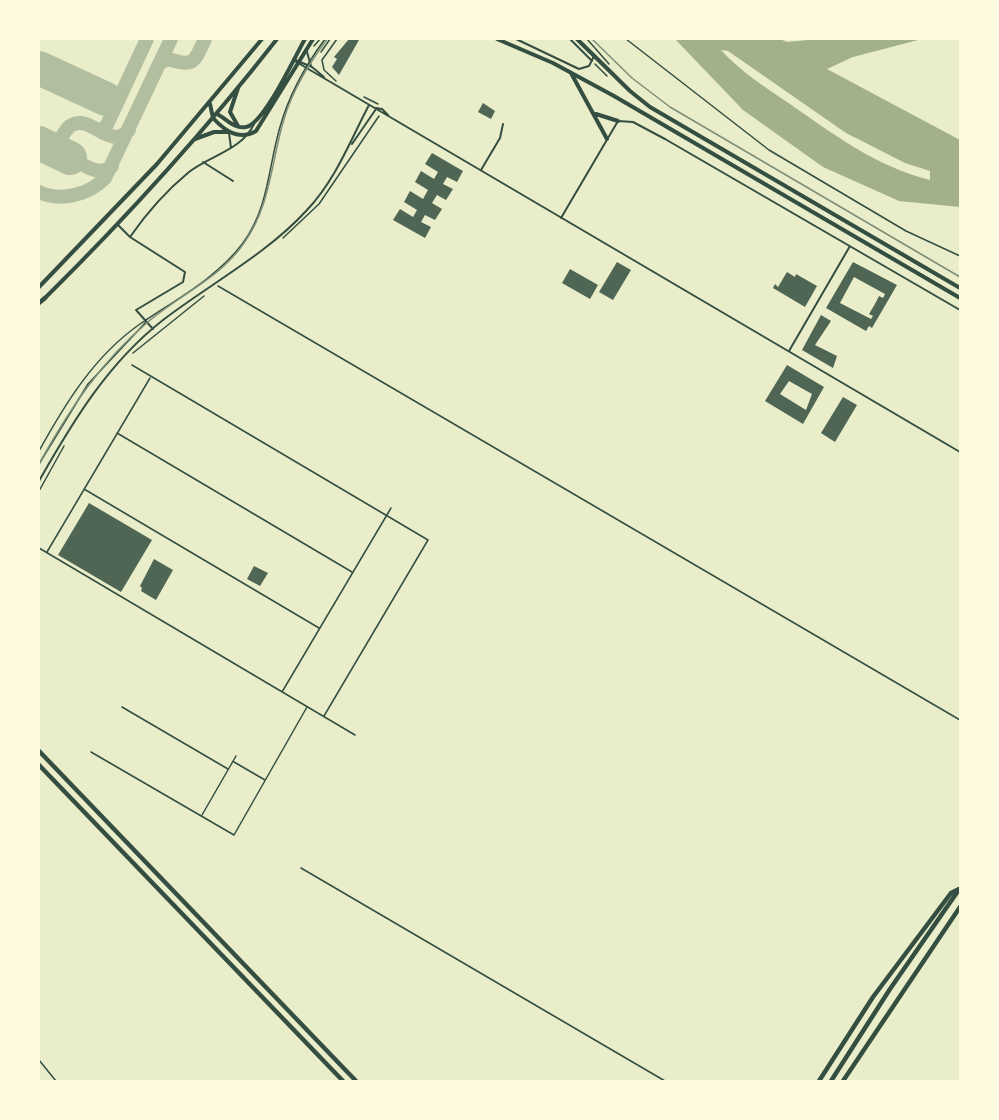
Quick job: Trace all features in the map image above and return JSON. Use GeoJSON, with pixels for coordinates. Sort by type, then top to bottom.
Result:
{"type":"FeatureCollection","features":[{"type":"Feature","properties":{"kind":"highway"},"geometry":{"type":"LineString","coordinates":[[39,303],[45,298]]}},
{"type":"Feature","properties":{"kind":"highway"},"geometry":{"type":"LineString","coordinates":[[39,745],[45,757]]}},
{"type":"Feature","properties":{"kind":"highway"},"geometry":{"type":"LineString","coordinates":[[39,751],[356,1081]]}},
{"type":"Feature","properties":{"kind":"highway"},"geometry":{"type":"LineString","coordinates":[[39,765],[343,1081]]}},
{"type":"Feature","properties":{"kind":"highway"},"geometry":{"type":"LineString","coordinates":[[819,1081],[873,997],[951,894],[960,889]]}},
{"type":"Feature","properties":{"kind":"highway"},"geometry":{"type":"LineString","coordinates":[[831,1081],[890,988],[960,889]]}},
{"type":"Feature","properties":{"kind":"highway"},"geometry":{"type":"LineString","coordinates":[[844,1081],[960,907]]}},
{"type":"Feature","properties":{"kind":"main road"},"geometry":{"type":"LineString","coordinates":[[39,286],[100,226],[210,103],[262,39]]}},
{"type":"Feature","properties":{"kind":"main road"},"geometry":{"type":"LineString","coordinates":[[45,298],[118,225],[217,114],[277,39]]}},
{"type":"Feature","properties":{"kind":"main road"},"geometry":{"type":"LineString","coordinates":[[201,113],[217,114],[239,127],[254,124],[267,107],[305,39]]}},
{"type":"Feature","properties":{"kind":"main road"},"geometry":{"type":"LineString","coordinates":[[195,139],[214,132],[249,135],[262,124],[313,39]]}},
{"type":"Feature","properties":{"kind":"main road"},"geometry":{"type":"LineString","coordinates":[[496,39],[571,72],[960,298]]}},
{"type":"Feature","properties":{"kind":"main road"},"geometry":{"type":"LineString","coordinates":[[577,39],[593,58],[650,106],[960,288]]}},
{"type":"Feature","properties":{"kind":"main road"},"geometry":{"type":"LineString","coordinates":[[571,72],[607,139]]}},
{"type":"Feature","properties":{"kind":"main road"},"geometry":{"type":"LineString","coordinates":[[238,88],[230,112],[239,127]]}},
{"type":"Feature","properties":{"kind":"main road"},"geometry":{"type":"LineString","coordinates":[[210,103],[213,118],[229,132]]}},
{"type":"Feature","properties":{"kind":"main road"},"geometry":{"type":"LineString","coordinates":[[595,114],[618,122]]}},
{"type":"Feature","properties":{"kind":"street"},"geometry":{"type":"LineString","coordinates":[[516,39],[579,69],[585,69],[593,58],[570,39]]}},
{"type":"Feature","properties":{"kind":"street"},"geometry":{"type":"LineString","coordinates":[[307,49],[309,64]]}},
{"type":"Feature","properties":{"kind":"street"},"geometry":{"type":"LineString","coordinates":[[293,59],[305,69],[369,105],[383,110],[561,218],[960,452]]}},
{"type":"Feature","properties":{"kind":"street"},"geometry":{"type":"LineString","coordinates":[[298,62],[309,64],[328,81]]}},
{"type":"Feature","properties":{"kind":"street"},"geometry":{"type":"LineString","coordinates":[[349,149],[369,105]]}},
{"type":"Feature","properties":{"kind":"street"},"geometry":{"type":"LineString","coordinates":[[39,481],[94,391],[122,358],[153,328],[298,219],[326,187],[376,108]]}},
{"type":"Feature","properties":{"kind":"street"},"geometry":{"type":"LineString","coordinates":[[561,218],[618,122],[633,122],[665,138],[960,310]]}},
{"type":"Feature","properties":{"kind":"street"},"geometry":{"type":"LineString","coordinates":[[130,237],[171,189],[203,162],[231,148],[249,135],[254,124]]}},
{"type":"Feature","properties":{"kind":"street"},"geometry":{"type":"LineString","coordinates":[[481,170],[500,138],[504,124]]}},
{"type":"Feature","properties":{"kind":"street"},"geometry":{"type":"LineString","coordinates":[[229,132],[231,148]]}},
{"type":"Feature","properties":{"kind":"street"},"geometry":{"type":"LineString","coordinates":[[203,162],[233,181]]}},
{"type":"Feature","properties":{"kind":"street"},"geometry":{"type":"LineString","coordinates":[[118,225],[130,237],[183,268],[186,276],[183,282],[136,310],[153,328]]}},
{"type":"Feature","properties":{"kind":"street"},"geometry":{"type":"LineString","coordinates":[[789,351],[850,246]]}},
{"type":"Feature","properties":{"kind":"lane"},"geometry":{"type":"LineString","coordinates":[[39,451],[60,414],[89,373],[116,346],[147,321],[220,268],[248,235],[265,200],[284,113],[305,69],[325,39]]}},
{"type":"Feature","properties":{"kind":"lane"},"geometry":{"type":"LineString","coordinates":[[626,39],[769,150],[906,231],[960,256]]}},
{"type":"Feature","properties":{"kind":"lane"},"geometry":{"type":"LineString","coordinates":[[39,464],[88,384],[147,321]]}},
{"type":"Feature","properties":{"kind":"lane"},"geometry":{"type":"LineString","coordinates":[[132,365],[428,540],[324,717]]}},
{"type":"Feature","properties":{"kind":"lane"},"geometry":{"type":"LineString","coordinates":[[47,553],[151,377]]}},
{"type":"Feature","properties":{"kind":"lane"},"geometry":{"type":"LineString","coordinates":[[117,434],[352,572]]}},
{"type":"Feature","properties":{"kind":"lane"},"geometry":{"type":"LineString","coordinates":[[84,489],[319,628]]}},
{"type":"Feature","properties":{"kind":"lane"},"geometry":{"type":"LineString","coordinates":[[282,692],[391,508]]}},
{"type":"Feature","properties":{"kind":"lane"},"geometry":{"type":"LineString","coordinates":[[39,548],[355,735]]}},
{"type":"Feature","properties":{"kind":"lane"},"geometry":{"type":"LineString","coordinates":[[91,752],[234,835],[307,706]]}},
{"type":"Feature","properties":{"kind":"lane"},"geometry":{"type":"LineString","coordinates":[[122,707],[228,769]]}},
{"type":"Feature","properties":{"kind":"lane"},"geometry":{"type":"LineString","coordinates":[[201,816],[236,756]]}},
{"type":"Feature","properties":{"kind":"lane"},"geometry":{"type":"LineString","coordinates":[[233,761],[265,780]]}},
{"type":"Feature","properties":{"kind":"lane"},"geometry":{"type":"LineString","coordinates":[[301,867],[665,1081]]}},
{"type":"Feature","properties":{"kind":"lane"},"geometry":{"type":"LineString","coordinates":[[39,1060],[56,1081]]}},
{"type":"Feature","properties":{"kind":"path"},"geometry":{"type":"LineString","coordinates":[[314,47],[320,39]]}},
{"type":"Feature","properties":{"kind":"path"},"geometry":{"type":"LineString","coordinates":[[321,52],[330,39]]}},
{"type":"Feature","properties":{"kind":"path"},"geometry":{"type":"LineString","coordinates":[[337,39],[322,60],[324,70],[339,82]]}},
{"type":"Feature","properties":{"kind":"path"},"geometry":{"type":"LineString","coordinates":[[587,39],[609,64]]}},
{"type":"Feature","properties":{"kind":"path"},"geometry":{"type":"LineString","coordinates":[[593,58],[607,76]]}},
{"type":"Feature","properties":{"kind":"path"},"geometry":{"type":"LineString","coordinates":[[303,220],[329,190],[383,110],[360,95]]}},
{"type":"Feature","properties":{"kind":"path"},"geometry":{"type":"LineString","coordinates":[[218,286],[960,720]]}},
{"type":"Feature","properties":{"kind":"path"},"geometry":{"type":"LineString","coordinates":[[131,355],[210,292]]}},
{"type":"Feature","properties":{"kind":"path"},"geometry":{"type":"LineString","coordinates":[[39,491],[67,441]]}},
{"type":"Feature","properties":{"kind":"shaded area"},"geometry":{"type":"Polygon","coordinates":[[[675,39],[780,39],[787,42],[818,39],[922,39],[853,57],[827,69],[960,140],[960,207],[899,201],[823,167],[743,110],[675,39]],[[721,50],[754,79],[839,138],[892,167],[930,180],[930,171],[905,163],[846,133],[728,51],[721,50]]]}},
{"type":"Feature","properties":{"kind":"building"},"geometry":{"type":"Polygon","coordinates":[[[349,39],[359,40],[339,75],[332,67],[337,59],[334,57],[349,39]]]}},
{"type":"Feature","properties":{"kind":"building"},"geometry":{"type":"Polygon","coordinates":[[[483,103],[495,111],[491,119],[478,112],[483,103]]]}},
{"type":"Feature","properties":{"kind":"building"},"geometry":{"type":"Polygon","coordinates":[[[432,153],[463,171],[457,182],[447,177],[443,184],[453,189],[446,200],[437,195],[432,203],[442,209],[435,220],[425,215],[421,222],[431,227],[425,238],[393,220],[400,209],[413,217],[417,210],[404,202],[410,191],[423,199],[428,190],[415,182],[421,171],[434,179],[438,172],[425,164],[432,153]]]}},
{"type":"Feature","properties":{"kind":"building"},"geometry":{"type":"Polygon","coordinates":[[[617,262],[631,270],[613,300],[599,292],[617,262]]]}},
{"type":"Feature","properties":{"kind":"building"},"geometry":{"type":"Polygon","coordinates":[[[853,262],[897,285],[872,328],[869,326],[866,331],[826,308],[853,262]],[[854,277],[840,303],[871,319],[873,316],[869,314],[879,296],[883,298],[885,294],[854,277]]]}},
{"type":"Feature","properties":{"kind":"building"},"geometry":{"type":"Polygon","coordinates":[[[570,269],[598,285],[590,299],[562,283],[570,269]]]}},
{"type":"Feature","properties":{"kind":"building"},"geometry":{"type":"Polygon","coordinates":[[[787,272],[795,277],[796,274],[817,286],[805,307],[773,288],[775,284],[778,287],[787,272]]]}},
{"type":"Feature","properties":{"kind":"building"},"geometry":{"type":"Polygon","coordinates":[[[821,315],[831,321],[815,345],[837,356],[833,368],[802,350],[821,315]]]}},
{"type":"Feature","properties":{"kind":"building"},"geometry":{"type":"Polygon","coordinates":[[[787,365],[824,387],[803,424],[765,401],[787,365]],[[789,381],[780,394],[806,410],[812,394],[789,381]]]}},
{"type":"Feature","properties":{"kind":"building"},"geometry":{"type":"Polygon","coordinates":[[[843,397],[857,405],[835,442],[821,433],[843,397]]]}},
{"type":"Feature","properties":{"kind":"building"},"geometry":{"type":"Polygon","coordinates":[[[89,503],[152,540],[121,592],[58,555],[89,503]]]}},
{"type":"Feature","properties":{"kind":"building"},"geometry":{"type":"Polygon","coordinates":[[[154,559],[173,570],[156,600],[141,591],[140,586],[154,559]]]}},
{"type":"Feature","properties":{"kind":"building"},"geometry":{"type":"Polygon","coordinates":[[[254,566],[268,573],[260,586],[247,579],[254,566]]]}},
{"type":"Feature","properties":{"kind":"taxiway"},"geometry":{"type":"LineString","coordinates":[[103,133],[147,39]]}},
{"type":"Feature","properties":{"kind":"taxiway"},"geometry":{"type":"LineString","coordinates":[[39,192],[56,196],[74,195],[91,189],[105,178],[171,39]]}},
{"type":"Feature","properties":{"kind":"taxiway"},"geometry":{"type":"LineString","coordinates":[[160,63],[168,59],[183,63],[192,61],[205,39]]}},
{"type":"Feature","properties":{"kind":"taxiway"},"geometry":{"type":"LineString","coordinates":[[45,146],[55,146],[68,128],[77,123],[85,124],[115,137],[122,136],[129,130]]}},
{"type":"Feature","properties":{"kind":"taxiway"},"geometry":{"type":"LineString","coordinates":[[70,158],[96,170],[102,171],[112,166]]}},
{"type":"Feature","properties":{"kind":"runway"},"geometry":{"type":"LineString","coordinates":[[39,68],[106,99]]}},
{"type":"Feature","properties":{"kind":"runway"},"geometry":{"type":"LineString","coordinates":[[39,143],[70,158]]}},
{"type":"Feature","properties":{"kind":"tram line"},"geometry":{"type":"LineString","coordinates":[[39,464],[87,387],[116,353],[161,311],[224,266],[244,243],[260,214],[284,119],[292,97],[308,67],[327,39]]}},
{"type":"Feature","properties":{"kind":"railway"},"geometry":{"type":"LineString","coordinates":[[592,39],[632,78],[670,107],[960,277]]}}]}
